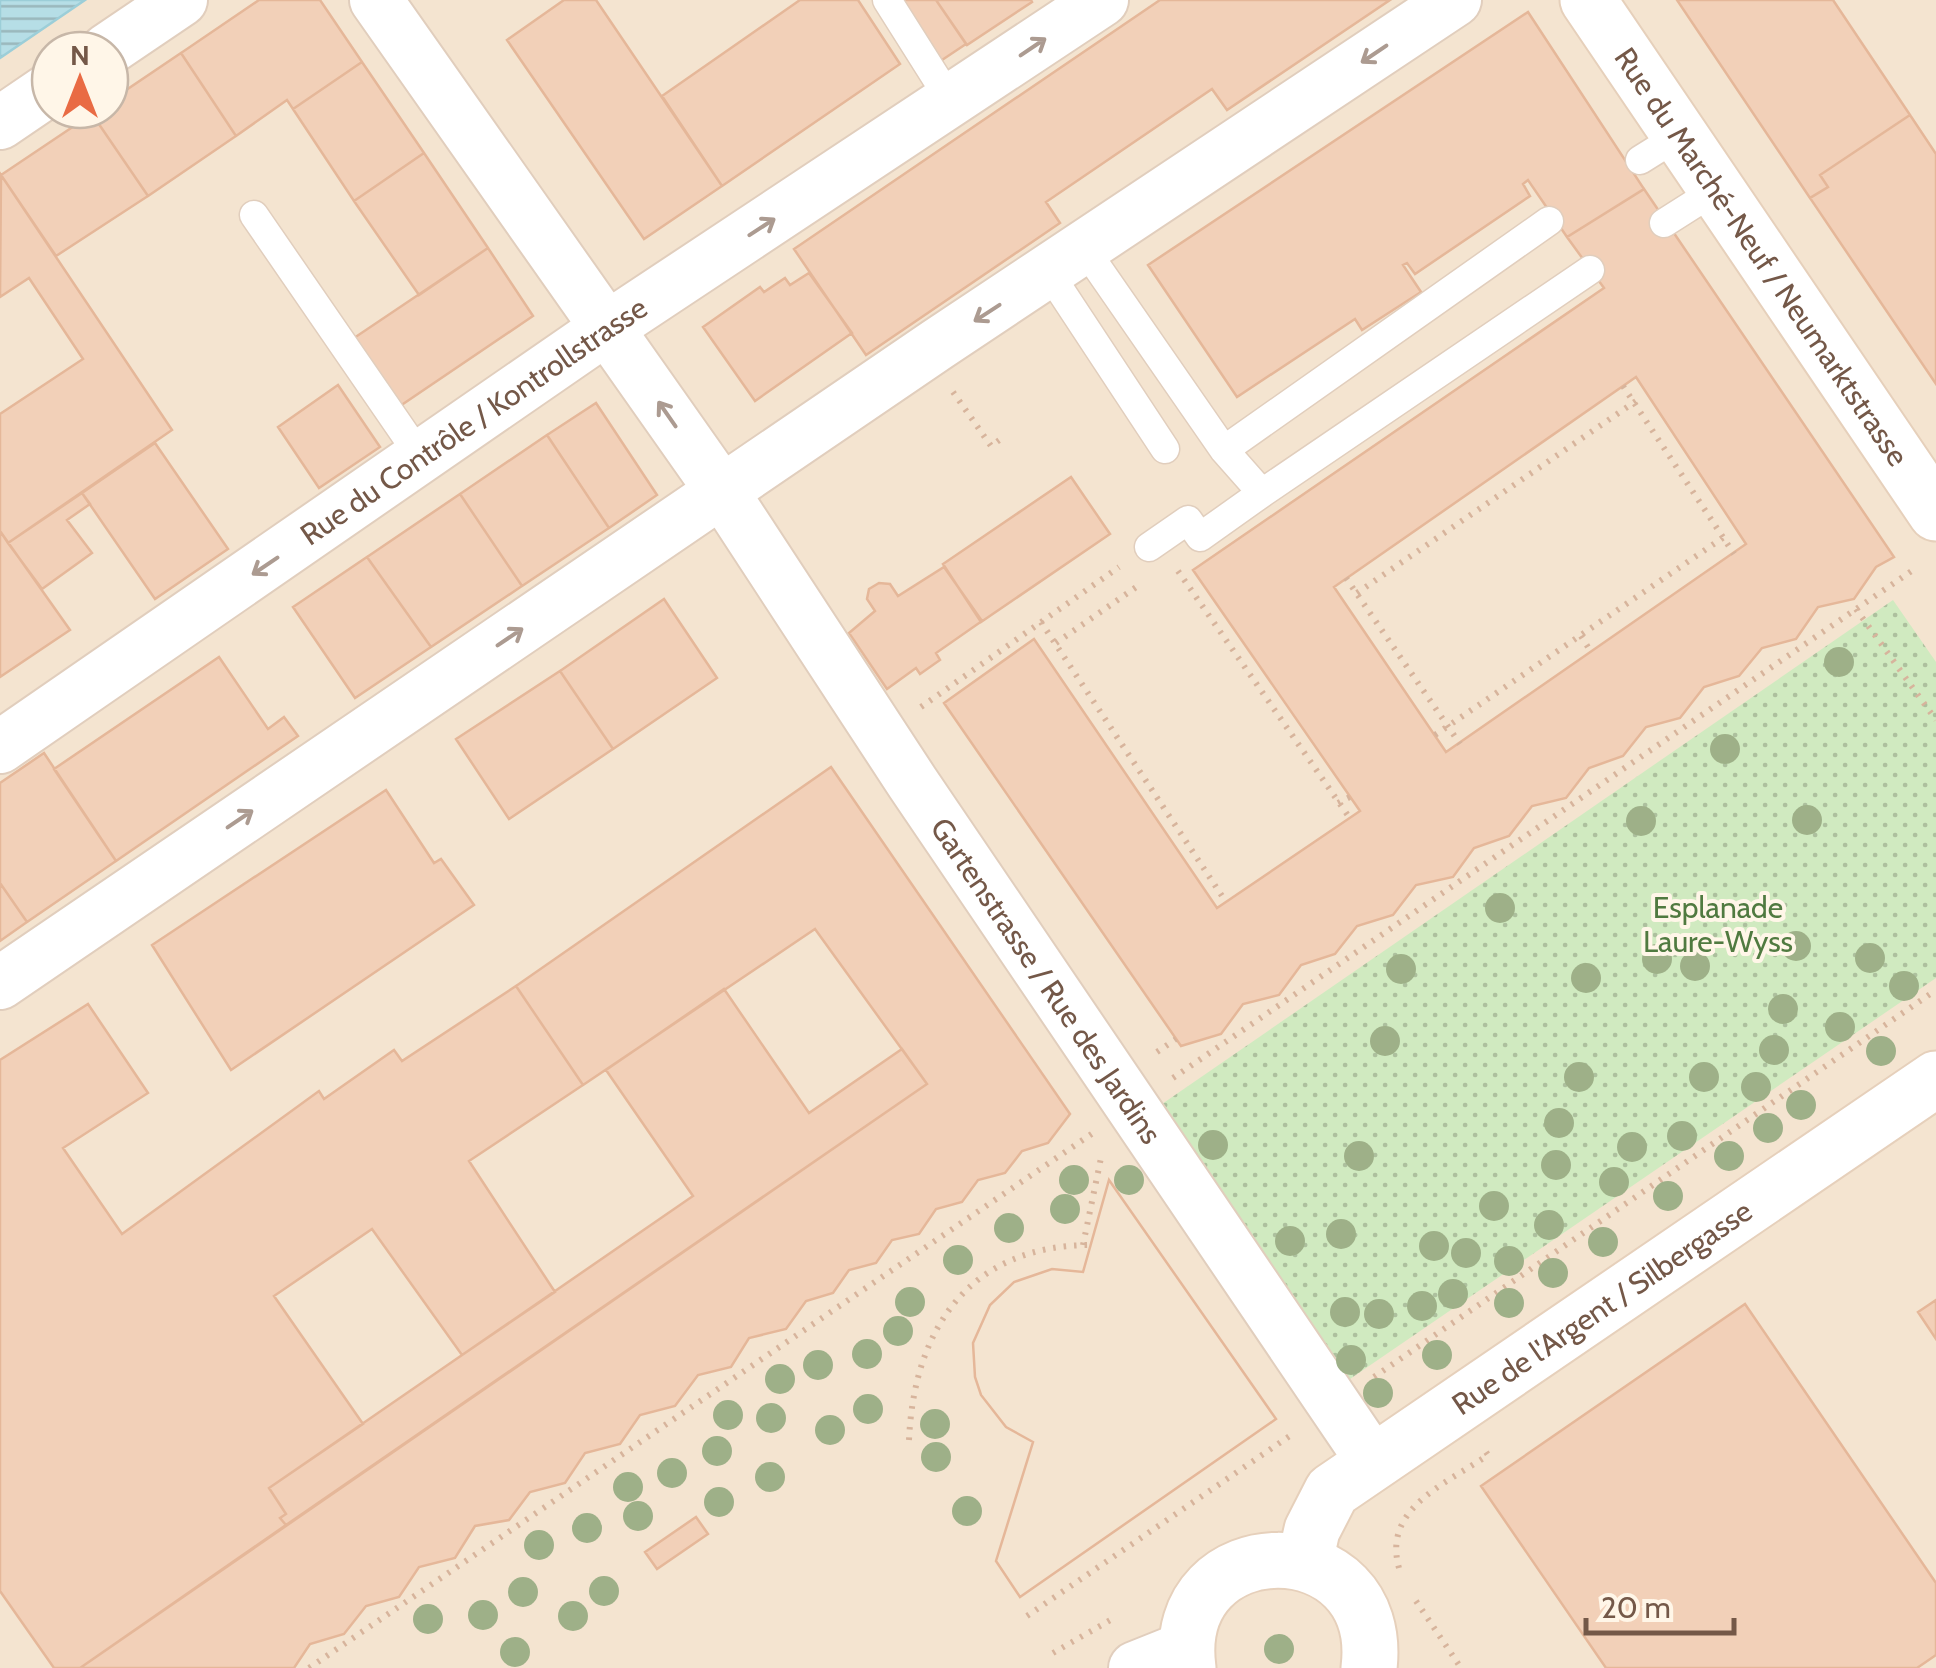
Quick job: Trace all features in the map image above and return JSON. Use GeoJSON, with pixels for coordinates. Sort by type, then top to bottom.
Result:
{"type":"FeatureCollection","features":[{"type":"Feature","properties":{"kind":"main road","name":"Rue du Marché-Neuf / Neumarktstrasse"},"geometry":{"type":"LineString","coordinates":[[1588,0],[1660,148],[1716,190],[1936,513]]}},
{"type":"Feature","properties":{"kind":"main road","name":"Rue de l'Argent / Silbergasse"},"geometry":{"type":"LineString","coordinates":[[1306,1562],[1312,1530],[1332,1491],[1936,1079]]}},
{"type":"Feature","properties":{"kind":"main road"},"geometry":{"type":"LineString","coordinates":[[1186,1658],[1193,1612],[1239,1566],[1272,1558],[1306,1562],[1331,1574],[1352,1594],[1366,1619],[1380,1661]]}},
{"type":"Feature","properties":{"kind":"street"},"geometry":{"type":"LineString","coordinates":[[130,34],[180,0]]}},
{"type":"Feature","properties":{"kind":"street","name":"Gartenstrasse / Rue des Jardins"},"geometry":{"type":"LineString","coordinates":[[376,0],[723,493],[881,735],[1373,1462]]}},
{"type":"Feature","properties":{"kind":"street","name":"Rue du Contrôle / Kontrollstrasse"},"geometry":{"type":"LineString","coordinates":[[0,747],[607,328],[952,103],[1102,0]]}},
{"type":"Feature","properties":{"kind":"street"},"geometry":{"type":"LineString","coordinates":[[0,983],[1454,0]]}},
{"type":"Feature","properties":{"kind":"street"},"geometry":{"type":"LineString","coordinates":[[0,122],[30,102]]}},
{"type":"Feature","properties":{"kind":"street"},"geometry":{"type":"LineString","coordinates":[[1136,1668],[1186,1658]]}},
{"type":"Feature","properties":{"kind":"lane"},"geometry":{"type":"LineString","coordinates":[[887,0],[952,103]]}},
{"type":"Feature","properties":{"kind":"lane"},"geometry":{"type":"LineString","coordinates":[[1664,223],[1716,190]]}},
{"type":"Feature","properties":{"kind":"lane"},"geometry":{"type":"LineString","coordinates":[[254,215],[422,459]]}},
{"type":"Feature","properties":{"kind":"lane"},"geometry":{"type":"LineString","coordinates":[[1224,450],[1550,221]]}},
{"type":"Feature","properties":{"kind":"lane"},"geometry":{"type":"LineString","coordinates":[[1067,260],[1166,449]]}},
{"type":"Feature","properties":{"kind":"lane"},"geometry":{"type":"LineString","coordinates":[[1067,260],[1262,493]]}},
{"type":"Feature","properties":{"kind":"lane"},"geometry":{"type":"LineString","coordinates":[[1159,561],[1188,520],[1200,537],[1590,270]]}},
{"type":"Feature","properties":{"kind":"path"},"geometry":{"type":"LineString","coordinates":[[926,355],[991,446],[1005,436]]}},
{"type":"Feature","properties":{"kind":"path"},"geometry":{"type":"LineString","coordinates":[[1623,386],[1734,554]]}},
{"type":"Feature","properties":{"kind":"path"},"geometry":{"type":"LineString","coordinates":[[1358,594],[1636,402]]}},
{"type":"Feature","properties":{"kind":"path"},"geometry":{"type":"LineString","coordinates":[[1177,572],[1190,561],[1200,537]]}},
{"type":"Feature","properties":{"kind":"path"},"geometry":{"type":"LineString","coordinates":[[1435,735],[1724,537]]}},
{"type":"Feature","properties":{"kind":"path"},"geometry":{"type":"LineString","coordinates":[[881,735],[1040,622],[1159,561]]}},
{"type":"Feature","properties":{"kind":"path"},"geometry":{"type":"LineString","coordinates":[[1159,561],[1177,572],[1349,818]]}},
{"type":"Feature","properties":{"kind":"path"},"geometry":{"type":"LineString","coordinates":[[1056,643],[1159,561]]}},
{"type":"Feature","properties":{"kind":"path"},"geometry":{"type":"LineString","coordinates":[[1346,578],[1460,744]]}},
{"type":"Feature","properties":{"kind":"path"},"geometry":{"type":"LineString","coordinates":[[1856,609],[1936,720]]}},
{"type":"Feature","properties":{"kind":"path"},"geometry":{"type":"LineString","coordinates":[[1040,622],[1226,902]]}},
{"type":"Feature","properties":{"kind":"path"},"geometry":{"type":"LineString","coordinates":[[1581,636],[1591,652]]}},
{"type":"Feature","properties":{"kind":"path"},"geometry":{"type":"LineString","coordinates":[[1338,802],[1350,797]]}},
{"type":"Feature","properties":{"kind":"path"},"geometry":{"type":"LineString","coordinates":[[1027,1616],[1936,990]]}},
{"type":"Feature","properties":{"kind":"path"},"geometry":{"type":"LineString","coordinates":[[909,1440],[918,1368],[932,1332],[956,1299],[1030,1253],[1087,1245],[1105,1140]]}},
{"type":"Feature","properties":{"kind":"path"},"geometry":{"type":"LineString","coordinates":[[1413,1350],[1420,1360]]}},
{"type":"Feature","properties":{"kind":"path"},"geometry":{"type":"LineString","coordinates":[[1402,1580],[1393,1546],[1406,1512],[1488,1455],[1480,1444]]}},
{"type":"Feature","properties":{"kind":"path"},"geometry":{"type":"LineString","coordinates":[[1412,1595],[1461,1668]]}},
{"type":"Feature","properties":{"kind":"shaded area"},"geometry":{"type":"Polygon","coordinates":[[[85,0],[1936,0],[1936,1668],[0,1668],[0,58],[30,38],[30,130],[130,130],[130,30],[41,30],[85,0]]]}},
{"type":"Feature","properties":{"kind":"green space","name":"Esplanade Laure-Wyss"},"geometry":{"type":"Polygon","coordinates":[[[1893,600],[1936,662],[1936,978],[1350,1379],[1162,1104],[1893,600]]]}},
{"type":"Feature","properties":{"kind":"water"},"geometry":{"type":"Polygon","coordinates":[[[0,0],[85,0],[41,30],[30,30],[30,38],[0,58],[0,0]]]}},
{"type":"Feature","properties":{"kind":"building"},"geometry":{"type":"Polygon","coordinates":[[[259,0],[320,0],[362,62],[293,109],[287,100],[236,136],[181,53],[259,0]]]}},
{"type":"Feature","properties":{"kind":"building"},"geometry":{"type":"Polygon","coordinates":[[[564,0],[596,0],[722,186],[644,239],[507,40],[564,0]]]}},
{"type":"Feature","properties":{"kind":"building"},"geometry":{"type":"Polygon","coordinates":[[[800,0],[858,0],[900,64],[722,186],[662,96],[800,0]]]}},
{"type":"Feature","properties":{"kind":"building"},"geometry":{"type":"Polygon","coordinates":[[[902,0],[936,0],[966,44],[939,62],[902,0]]]}},
{"type":"Feature","properties":{"kind":"building"},"geometry":{"type":"Polygon","coordinates":[[[936,0],[1031,0],[1032,2],[967,45],[936,0]]]}},
{"type":"Feature","properties":{"kind":"building"},"geometry":{"type":"Polygon","coordinates":[[[1160,0],[1390,0],[1227,110],[1212,89],[1046,202],[1060,223],[866,355],[794,249],[1160,0]]]}},
{"type":"Feature","properties":{"kind":"building"},"geometry":{"type":"Polygon","coordinates":[[[1677,0],[1833,0],[1910,115],[1820,175],[1828,187],[1810,198],[1677,0]]]}},
{"type":"Feature","properties":{"kind":"building"},"geometry":{"type":"Polygon","coordinates":[[[1528,12],[1644,189],[1567,237],[1528,180],[1523,184],[1530,196],[1415,274],[1407,263],[1403,265],[1421,292],[1362,330],[1355,319],[1237,397],[1148,265],[1528,12]]]}},
{"type":"Feature","properties":{"kind":"building"},"geometry":{"type":"Polygon","coordinates":[[[181,53],[236,136],[148,196],[103,130],[130,130],[130,87],[181,53]]]}},
{"type":"Feature","properties":{"kind":"building"},"geometry":{"type":"Polygon","coordinates":[[[362,62],[424,153],[354,201],[293,109],[362,62]]]}},
{"type":"Feature","properties":{"kind":"building"},"geometry":{"type":"Polygon","coordinates":[[[1910,115],[1936,154],[1936,384],[1810,198],[1828,187],[1820,175],[1910,115]]]}},
{"type":"Feature","properties":{"kind":"building"},"geometry":{"type":"Polygon","coordinates":[[[68,130],[103,130],[148,196],[56,256],[1,175],[68,130]]]}},
{"type":"Feature","properties":{"kind":"building"},"geometry":{"type":"Polygon","coordinates":[[[424,153],[488,248],[419,295],[354,201],[424,153]]]}},
{"type":"Feature","properties":{"kind":"building"},"geometry":{"type":"Polygon","coordinates":[[[1,175],[172,430],[8,543],[0,531],[0,414],[83,359],[29,278],[0,297],[1,175]]]}},
{"type":"Feature","properties":{"kind":"building"},"geometry":{"type":"Polygon","coordinates":[[[1644,189],[1894,557],[1876,567],[1854,599],[1818,607],[1796,639],[1762,648],[1739,676],[1704,687],[1680,718],[1646,727],[1623,756],[1589,768],[1566,798],[1532,806],[1509,836],[1474,848],[1453,877],[1416,885],[1393,915],[1357,926],[1335,954],[1301,965],[1279,995],[1243,1004],[1221,1034],[1181,1046],[944,703],[1034,639],[1217,908],[1360,811],[1193,570],[1604,288],[1567,237],[1644,189]],[[1636,377],[1334,587],[1446,752],[1746,544],[1636,377]]]}},
{"type":"Feature","properties":{"kind":"building"},"geometry":{"type":"Polygon","coordinates":[[[488,248],[533,316],[400,406],[354,338],[488,248]]]}},
{"type":"Feature","properties":{"kind":"building"},"geometry":{"type":"Polygon","coordinates":[[[809,273],[852,333],[755,401],[703,327],[760,287],[764,292],[785,278],[790,285],[809,273]]]}},
{"type":"Feature","properties":{"kind":"building"},"geometry":{"type":"Polygon","coordinates":[[[338,385],[380,447],[319,488],[278,427],[338,385]]]}},
{"type":"Feature","properties":{"kind":"building"},"geometry":{"type":"Polygon","coordinates":[[[596,403],[657,495],[609,528],[547,435],[596,403]]]}},
{"type":"Feature","properties":{"kind":"building"},"geometry":{"type":"Polygon","coordinates":[[[547,435],[609,528],[522,586],[460,494],[547,435]]]}},
{"type":"Feature","properties":{"kind":"building"},"geometry":{"type":"Polygon","coordinates":[[[155,443],[228,549],[155,599],[82,493],[155,443]]]}},
{"type":"Feature","properties":{"kind":"building"},"geometry":{"type":"Polygon","coordinates":[[[1071,477],[1110,534],[981,622],[943,564],[1071,477]]]}},
{"type":"Feature","properties":{"kind":"building"},"geometry":{"type":"Polygon","coordinates":[[[82,493],[90,504],[67,520],[92,553],[42,589],[8,543],[82,493]]]}},
{"type":"Feature","properties":{"kind":"building"},"geometry":{"type":"Polygon","coordinates":[[[460,494],[522,586],[431,647],[367,557],[460,494]]]}},
{"type":"Feature","properties":{"kind":"building"},"geometry":{"type":"Polygon","coordinates":[[[0,531],[70,630],[0,677],[0,531]]]}},
{"type":"Feature","properties":{"kind":"building"},"geometry":{"type":"Polygon","coordinates":[[[367,557],[431,647],[355,698],[293,607],[367,557]]]}},
{"type":"Feature","properties":{"kind":"building"},"geometry":{"type":"Polygon","coordinates":[[[944,567],[982,621],[936,653],[940,660],[920,674],[916,668],[887,689],[849,633],[875,611],[867,599],[869,589],[879,583],[890,584],[898,596],[944,567]]]}},
{"type":"Feature","properties":{"kind":"building"},"geometry":{"type":"Polygon","coordinates":[[[664,599],[717,678],[613,749],[560,671],[664,599]]]}},
{"type":"Feature","properties":{"kind":"building"},"geometry":{"type":"Polygon","coordinates":[[[219,657],[268,729],[284,717],[298,736],[116,861],[54,769],[219,657]]]}},
{"type":"Feature","properties":{"kind":"building"},"geometry":{"type":"Polygon","coordinates":[[[560,671],[613,749],[509,819],[456,739],[560,671]]]}},
{"type":"Feature","properties":{"kind":"building"},"geometry":{"type":"Polygon","coordinates":[[[44,753],[116,861],[27,922],[0,883],[0,783],[44,753]]]}},
{"type":"Feature","properties":{"kind":"building"},"geometry":{"type":"Polygon","coordinates":[[[831,767],[1070,1114],[1048,1143],[1022,1151],[1005,1173],[978,1180],[962,1202],[936,1209],[919,1234],[892,1240],[876,1263],[849,1270],[833,1293],[806,1301],[786,1329],[749,1338],[731,1367],[698,1375],[675,1406],[640,1415],[620,1444],[585,1453],[565,1483],[530,1492],[509,1520],[475,1526],[455,1558],[419,1567],[399,1597],[366,1606],[344,1634],[310,1644],[294,1668],[80,1668],[927,1084],[815,929],[583,1085],[516,986],[831,767]]]}},
{"type":"Feature","properties":{"kind":"building"},"geometry":{"type":"Polygon","coordinates":[[[386,790],[434,863],[441,859],[474,905],[231,1070],[152,945],[386,790]]]}},
{"type":"Feature","properties":{"kind":"building"},"geometry":{"type":"Polygon","coordinates":[[[0,883],[27,922],[0,941],[0,883]]]}},
{"type":"Feature","properties":{"kind":"building"},"geometry":{"type":"Polygon","coordinates":[[[516,986],[583,1085],[469,1161],[555,1292],[462,1355],[372,1229],[274,1296],[363,1424],[269,1488],[286,1514],[280,1518],[286,1525],[80,1668],[54,1668],[0,1591],[0,1060],[88,1004],[148,1093],[63,1148],[122,1234],[319,1091],[324,1099],[394,1050],[402,1061],[516,986]]]}},
{"type":"Feature","properties":{"kind":"building"},"geometry":{"type":"Polygon","coordinates":[[[724,989],[809,1113],[902,1049],[927,1084],[286,1525],[280,1518],[286,1514],[269,1488],[693,1196],[606,1070],[724,989]]]}},
{"type":"Feature","properties":{"kind":"building"},"geometry":{"type":"Polygon","coordinates":[[[1109,1180],[1276,1419],[1020,1597],[996,1561],[1033,1442],[1006,1427],[981,1395],[975,1377],[973,1343],[990,1305],[1014,1282],[1052,1269],[1083,1272],[1109,1180]]]}},
{"type":"Feature","properties":{"kind":"building"},"geometry":{"type":"Polygon","coordinates":[[[1109,1180],[1276,1419],[1020,1597],[996,1561],[1033,1442],[1006,1427],[981,1395],[975,1377],[973,1343],[990,1305],[1014,1282],[1052,1269],[1083,1272],[1109,1180]]]}},
{"type":"Feature","properties":{"kind":"building"},"geometry":{"type":"Polygon","coordinates":[[[1936,1300],[1936,1339],[1918,1312],[1936,1300]]]}},
{"type":"Feature","properties":{"kind":"building"},"geometry":{"type":"Polygon","coordinates":[[[1745,1304],[1936,1583],[1936,1655],[1917,1668],[1606,1668],[1481,1486],[1745,1304]]]}},
{"type":"Feature","properties":{"kind":"building"},"geometry":{"type":"Polygon","coordinates":[[[696,1517],[708,1534],[657,1569],[645,1552],[696,1517]]]}}]}
